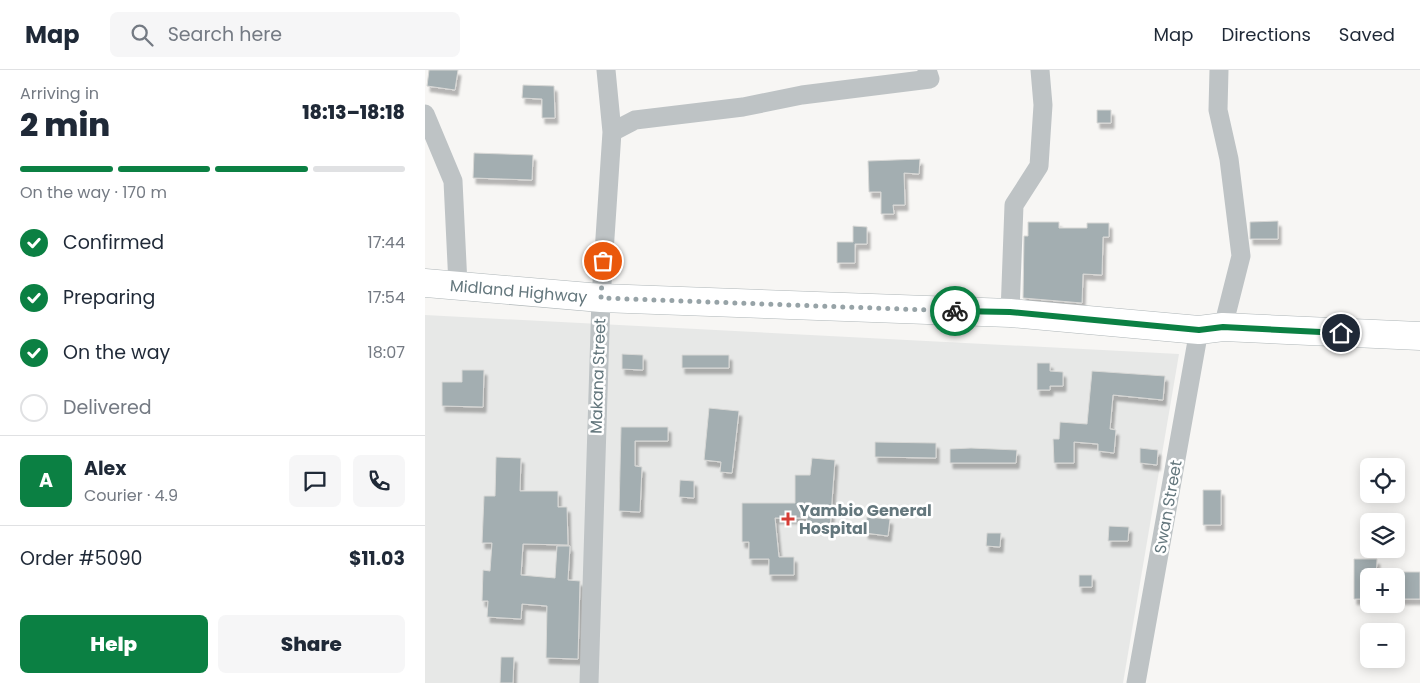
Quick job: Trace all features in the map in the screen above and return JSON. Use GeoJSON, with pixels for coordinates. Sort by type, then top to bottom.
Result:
{"type":"FeatureCollection","features":[{"type":"Feature","properties":{"kind":"main road","name":"Midland Highway"},"geometry":{"type":"LineString","coordinates":[[425,284],[458,285],[601,298],[1010,312],[1211,329],[1420,336]]}},
{"type":"Feature","properties":{"kind":"street","name":"Makana Street"},"geometry":{"type":"LineString","coordinates":[[589,683],[601,298],[612,132],[606,70]]}},
{"type":"Feature","properties":{"kind":"street"},"geometry":{"type":"LineString","coordinates":[[612,132],[635,120],[743,107],[802,95],[930,79],[927,70]]}},
{"type":"Feature","properties":{"kind":"street"},"geometry":{"type":"LineString","coordinates":[[1010,312],[1014,205],[1039,166],[1043,105],[1040,70]]}},
{"type":"Feature","properties":{"kind":"street","name":"Swan Street"},"geometry":{"type":"LineString","coordinates":[[1136,683],[1211,329],[1241,256],[1229,159],[1218,110],[1219,70]]}},
{"type":"Feature","properties":{"kind":"street"},"geometry":{"type":"LineString","coordinates":[[425,114],[453,181],[458,285]]}},
{"type":"Feature","properties":{"kind":"shaded area","name":"Yambio General Hospital"},"geometry":{"type":"Polygon","coordinates":[[[425,315],[1179,354],[1123,683],[425,683],[425,315]]]}},
{"type":"Feature","properties":{"kind":"building"},"geometry":{"type":"Polygon","coordinates":[[[429,70],[458,70],[455,90],[427,86],[429,70]]]}},
{"type":"Feature","properties":{"kind":"building"},"geometry":{"type":"Polygon","coordinates":[[[523,85],[554,86],[555,118],[542,118],[542,99],[522,98],[523,85]]]}},
{"type":"Feature","properties":{"kind":"building"},"geometry":{"type":"Polygon","coordinates":[[[1097,110],[1111,110],[1111,123],[1097,123],[1097,110]]]}},
{"type":"Feature","properties":{"kind":"building"},"geometry":{"type":"Polygon","coordinates":[[[474,153],[533,155],[532,180],[473,178],[474,153]]]}},
{"type":"Feature","properties":{"kind":"building"},"geometry":{"type":"Polygon","coordinates":[[[920,159],[919,174],[904,173],[905,205],[893,205],[894,214],[881,214],[881,192],[869,192],[868,161],[920,159]]]}},
{"type":"Feature","properties":{"kind":"building"},"geometry":{"type":"Polygon","coordinates":[[[1278,221],[1278,239],[1250,239],[1250,222],[1278,221]]]}},
{"type":"Feature","properties":{"kind":"building"},"geometry":{"type":"Polygon","coordinates":[[[1028,222],[1059,222],[1059,228],[1087,228],[1087,223],[1109,223],[1109,237],[1103,237],[1102,275],[1083,274],[1082,303],[1023,298],[1024,236],[1028,236],[1028,222]]]}},
{"type":"Feature","properties":{"kind":"building"},"geometry":{"type":"Polygon","coordinates":[[[853,226],[867,227],[867,244],[855,244],[855,263],[837,263],[837,242],[853,242],[853,226]]]}},
{"type":"Feature","properties":{"kind":"building"},"geometry":{"type":"Polygon","coordinates":[[[622,354],[643,355],[643,370],[622,369],[622,354]]]}},
{"type":"Feature","properties":{"kind":"building"},"geometry":{"type":"Polygon","coordinates":[[[682,355],[729,355],[729,368],[682,368],[682,355]]]}},
{"type":"Feature","properties":{"kind":"building"},"geometry":{"type":"Polygon","coordinates":[[[1037,363],[1050,363],[1050,371],[1063,372],[1063,386],[1050,386],[1050,390],[1037,390],[1037,363]]]}},
{"type":"Feature","properties":{"kind":"building"},"geometry":{"type":"Polygon","coordinates":[[[462,370],[484,370],[483,407],[442,406],[442,382],[462,382],[462,370]]]}},
{"type":"Feature","properties":{"kind":"building"},"geometry":{"type":"Polygon","coordinates":[[[1092,371],[1165,376],[1163,400],[1113,395],[1110,429],[1116,430],[1114,453],[1098,451],[1098,444],[1074,442],[1074,463],[1054,463],[1053,439],[1059,439],[1060,422],[1087,424],[1092,371]]]}},
{"type":"Feature","properties":{"kind":"building"},"geometry":{"type":"Polygon","coordinates":[[[709,408],[739,411],[732,473],[720,472],[721,462],[704,460],[709,408]]]}},
{"type":"Feature","properties":{"kind":"building"},"geometry":{"type":"Polygon","coordinates":[[[621,427],[668,427],[668,441],[635,441],[635,466],[642,467],[640,512],[619,511],[621,427]]]}},
{"type":"Feature","properties":{"kind":"building"},"geometry":{"type":"Polygon","coordinates":[[[875,442],[936,443],[936,458],[875,457],[875,442]]]}},
{"type":"Feature","properties":{"kind":"building"},"geometry":{"type":"Polygon","coordinates":[[[1140,448],[1158,450],[1157,465],[1140,463],[1140,448]]]}},
{"type":"Feature","properties":{"kind":"building"},"geometry":{"type":"Polygon","coordinates":[[[950,449],[1017,450],[1016,463],[950,463],[950,449]]]}},
{"type":"Feature","properties":{"kind":"building"},"geometry":{"type":"Polygon","coordinates":[[[496,457],[521,458],[520,491],[558,491],[558,507],[567,507],[568,545],[523,544],[521,575],[555,578],[557,546],[570,546],[568,580],[580,581],[578,659],[546,658],[547,606],[522,604],[521,619],[487,617],[488,601],[482,601],[483,570],[490,571],[492,543],[482,543],[484,496],[495,496],[496,457]]]}},
{"type":"Feature","properties":{"kind":"building"},"geometry":{"type":"Polygon","coordinates":[[[812,458],[835,460],[830,529],[806,526],[807,518],[775,518],[779,557],[794,557],[794,575],[769,575],[769,559],[749,559],[749,542],[742,542],[742,503],[795,503],[795,475],[810,475],[812,458]]]}},
{"type":"Feature","properties":{"kind":"building"},"geometry":{"type":"Polygon","coordinates":[[[680,480],[694,481],[694,498],[679,497],[680,480]]]}},
{"type":"Feature","properties":{"kind":"building"},"geometry":{"type":"Polygon","coordinates":[[[1203,490],[1221,490],[1221,525],[1203,525],[1203,490]]]}},
{"type":"Feature","properties":{"kind":"building"},"geometry":{"type":"Polygon","coordinates":[[[867,517],[890,519],[888,536],[865,533],[867,517]]]}},
{"type":"Feature","properties":{"kind":"building"},"geometry":{"type":"Polygon","coordinates":[[[1109,526],[1129,527],[1128,541],[1108,541],[1109,526]]]}},
{"type":"Feature","properties":{"kind":"building"},"geometry":{"type":"Polygon","coordinates":[[[987,533],[1001,533],[1000,547],[986,546],[987,533]]]}},
{"type":"Feature","properties":{"kind":"building"},"geometry":{"type":"Polygon","coordinates":[[[1354,559],[1377,559],[1376,568],[1360,568],[1360,599],[1354,599],[1354,559]]]}},
{"type":"Feature","properties":{"kind":"building"},"geometry":{"type":"Polygon","coordinates":[[[1405,572],[1420,572],[1420,599],[1405,599],[1405,572]]]}},
{"type":"Feature","properties":{"kind":"building"},"geometry":{"type":"Polygon","coordinates":[[[1079,575],[1092,575],[1092,587],[1079,587],[1079,575]]]}},
{"type":"Feature","properties":{"kind":"building"},"geometry":{"type":"Polygon","coordinates":[[[501,657],[514,657],[513,683],[500,683],[501,657]]]}},
{"type":"Feature","properties":{"kind":"way so far"},"geometry":{"type":"LineString","coordinates":[[603,261],[601,298],[955,311]]}},
{"type":"Feature","properties":{"kind":"place","name":"Yambio General Hospital"},"geometry":{"type":"Point","coordinates":[788,519]}},
{"type":"Feature","properties":{"kind":"route"},"geometry":{"type":"LineString","coordinates":[[955,311],[1010,312],[1199,330],[1223,327],[1341,333]]}}]}
